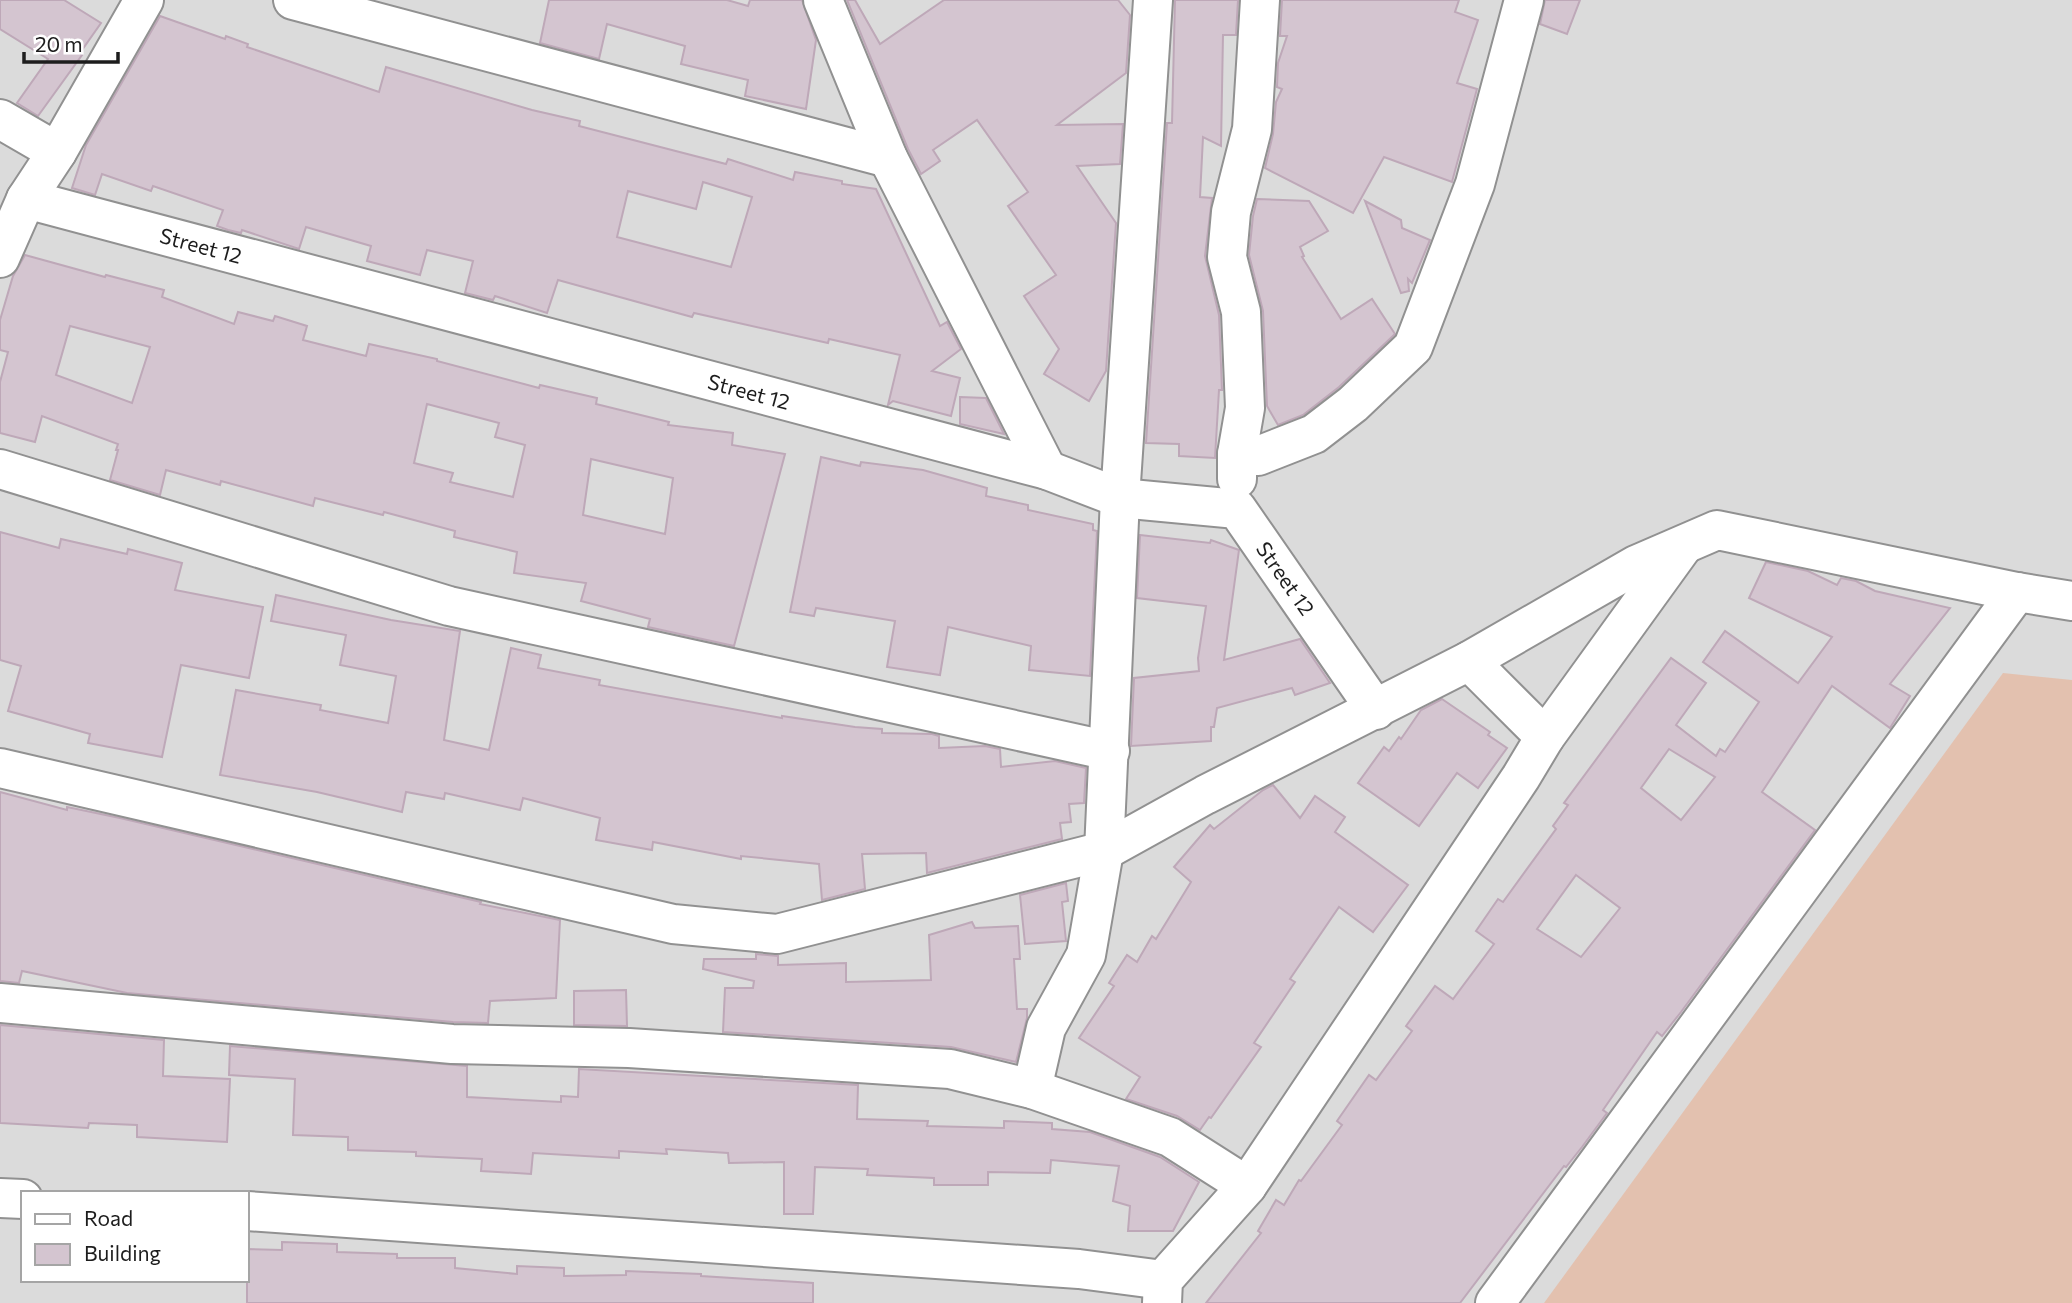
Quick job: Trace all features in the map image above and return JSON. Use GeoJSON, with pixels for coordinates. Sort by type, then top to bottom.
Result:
{"type":"FeatureCollection","features":[{"type":"Feature","properties":{"kind":"street"},"geometry":{"type":"LineString","coordinates":[[0,258],[26,199],[57,152],[144,0]]}},
{"type":"Feature","properties":{"kind":"street"},"geometry":{"type":"LineString","coordinates":[[293,0],[888,158]]}},
{"type":"Feature","properties":{"kind":"street"},"geometry":{"type":"LineString","coordinates":[[823,0],[888,158],[1047,470]]}},
{"type":"Feature","properties":{"kind":"street"},"geometry":{"type":"LineString","coordinates":[[1032,1089],[1045,1028],[1086,955],[1104,851],[1120,498],[1153,0]]}},
{"type":"Feature","properties":{"kind":"street"},"geometry":{"type":"LineString","coordinates":[[1237,509],[1237,454],[1245,408],[1241,313],[1227,257],[1231,212],[1252,129],[1259,0]]}},
{"type":"Feature","properties":{"kind":"street"},"geometry":{"type":"LineString","coordinates":[[1237,454],[1258,456],[1314,434],[1353,404],[1413,347],[1475,184],[1524,0]]}},
{"type":"Feature","properties":{"kind":"street"},"geometry":{"type":"LineString","coordinates":[[0,119],[57,152]]}},
{"type":"Feature","properties":{"kind":"street","name":"Street 12"},"geometry":{"type":"LineString","coordinates":[[26,199],[1047,470],[1120,498],[1237,509],[1376,710]]}},
{"type":"Feature","properties":{"kind":"street"},"geometry":{"type":"LineString","coordinates":[[0,469],[449,606],[1110,751]]}},
{"type":"Feature","properties":{"kind":"street"},"geometry":{"type":"LineString","coordinates":[[0,768],[673,924],[777,934],[1104,851],[1205,795],[1469,661],[1636,565],[1717,530],[2072,601]]}},
{"type":"Feature","properties":{"kind":"street"},"geometry":{"type":"LineString","coordinates":[[248,1211],[1079,1269],[1162,1292],[1247,1186],[1521,777],[1545,737],[1684,545]]}},
{"type":"Feature","properties":{"kind":"street"},"geometry":{"type":"LineString","coordinates":[[1495,1303],[2017,592]]}},
{"type":"Feature","properties":{"kind":"street"},"geometry":{"type":"LineString","coordinates":[[1469,661],[1545,737]]}},
{"type":"Feature","properties":{"kind":"street"},"geometry":{"type":"LineString","coordinates":[[0,1003],[452,1044],[629,1048],[950,1069],[1032,1089],[1170,1137],[1247,1186]]}},
{"type":"Feature","properties":{"kind":"street"},"geometry":{"type":"LineString","coordinates":[[0,1198],[21,1199]]}},
{"type":"Feature","properties":{"kind":"shaded area"},"geometry":{"type":"Polygon","coordinates":[[[0,0],[2072,0],[2072,1303],[0,1303],[0,0]]]}},
{"type":"Feature","properties":{"kind":"shaded area"},"geometry":{"type":"Polygon","coordinates":[[[2003,673],[2072,680],[2072,1303],[1544,1303],[2003,673]]]}},
{"type":"Feature","properties":{"kind":"building"},"geometry":{"type":"Polygon","coordinates":[[[0,0],[64,0],[101,23],[80,53],[82,55],[38,116],[17,103],[48,59],[0,29],[0,0]]]}},
{"type":"Feature","properties":{"kind":"building"},"geometry":{"type":"Polygon","coordinates":[[[549,0],[727,0],[748,6],[750,0],[802,0],[816,40],[806,109],[745,96],[748,80],[681,64],[685,46],[607,24],[599,59],[540,43],[549,0]]]}},
{"type":"Feature","properties":{"kind":"building"},"geometry":{"type":"Polygon","coordinates":[[[847,0],[855,0],[880,44],[944,0],[1118,0],[1130,15],[1126,73],[1057,125],[1123,124],[1120,164],[1077,166],[1116,223],[1106,371],[1089,401],[1044,374],[1059,349],[1024,296],[1056,275],[1008,206],[1028,192],[977,120],[933,150],[940,161],[921,174],[908,149],[847,0]]]}},
{"type":"Feature","properties":{"kind":"building"},"geometry":{"type":"Polygon","coordinates":[[[1175,0],[1238,0],[1236,35],[1223,35],[1221,146],[1203,137],[1200,197],[1212,198],[1205,256],[1219,315],[1222,390],[1219,390],[1215,458],[1179,456],[1179,444],[1146,443],[1167,123],[1172,123],[1175,0]]]}},
{"type":"Feature","properties":{"kind":"building"},"geometry":{"type":"Polygon","coordinates":[[[1282,0],[1459,0],[1455,12],[1478,20],[1457,83],[1477,89],[1452,182],[1384,157],[1353,213],[1265,168],[1273,134],[1276,102],[1282,89],[1277,87],[1278,63],[1287,36],[1280,36],[1282,0]]]}},
{"type":"Feature","properties":{"kind":"building"},"geometry":{"type":"Polygon","coordinates":[[[1545,0],[1580,0],[1567,34],[1540,24],[1545,0]]]}},
{"type":"Feature","properties":{"kind":"building"},"geometry":{"type":"Polygon","coordinates":[[[160,16],[225,39],[226,36],[248,44],[247,47],[379,92],[386,67],[532,110],[580,121],[579,126],[726,164],[728,159],[793,180],[795,172],[876,189],[940,326],[947,322],[961,349],[932,371],[960,378],[951,416],[893,401],[888,405],[900,355],[829,339],[828,343],[694,313],[692,317],[558,280],[547,313],[495,296],[493,300],[465,293],[473,261],[427,250],[420,275],[367,261],[371,246],[306,227],[299,249],[242,230],[241,233],[228,230],[217,226],[223,210],[153,186],[151,191],[102,174],[95,195],[72,188],[86,145],[160,16]],[[703,182],[696,209],[628,191],[617,237],[731,267],[752,197],[703,182]]]}},
{"type":"Feature","properties":{"kind":"building"},"geometry":{"type":"Polygon","coordinates":[[[1257,199],[1309,201],[1328,231],[1300,247],[1304,256],[1302,257],[1341,319],[1372,299],[1395,334],[1339,387],[1303,415],[1278,425],[1267,406],[1263,311],[1249,255],[1257,199]]]}},
{"type":"Feature","properties":{"kind":"building"},"geometry":{"type":"Polygon","coordinates":[[[1365,201],[1401,220],[1402,228],[1430,240],[1412,283],[1408,279],[1409,291],[1401,293],[1365,201]]]}},
{"type":"Feature","properties":{"kind":"building"},"geometry":{"type":"Polygon","coordinates":[[[25,255],[164,290],[162,297],[234,324],[238,312],[273,321],[275,316],[307,326],[303,340],[366,356],[369,344],[437,359],[539,388],[540,385],[597,398],[596,404],[669,422],[668,425],[733,433],[732,445],[785,454],[734,646],[648,627],[650,619],[581,601],[586,583],[514,573],[517,552],[454,537],[455,531],[384,512],[383,515],[315,498],[313,506],[221,481],[220,485],[166,470],[160,495],[110,480],[118,444],[42,416],[35,442],[0,433],[0,382],[8,352],[0,350],[0,320],[13,276],[25,255]],[[70,326],[56,375],[132,403],[150,347],[70,326]],[[427,404],[414,463],[453,473],[450,482],[513,497],[525,445],[495,437],[499,423],[427,404]],[[591,459],[583,515],[665,534],[673,478],[591,459]]]}},
{"type":"Feature","properties":{"kind":"building"},"geometry":{"type":"Polygon","coordinates":[[[960,397],[986,398],[1004,434],[960,424],[960,397]]]}},
{"type":"Feature","properties":{"kind":"building"},"geometry":{"type":"Polygon","coordinates":[[[821,457],[860,466],[861,462],[923,470],[987,488],[986,496],[1028,505],[1028,510],[1093,524],[1093,530],[1097,531],[1090,676],[1029,670],[1031,646],[948,627],[940,675],[887,667],[895,621],[816,608],[814,616],[790,612],[821,457]]]}},
{"type":"Feature","properties":{"kind":"building"},"geometry":{"type":"Polygon","coordinates":[[[0,532],[59,548],[61,539],[127,554],[128,549],[182,563],[175,590],[263,607],[249,678],[181,665],[162,757],[88,743],[90,734],[8,711],[21,666],[0,660],[0,532]]]}},
{"type":"Feature","properties":{"kind":"building"},"geometry":{"type":"Polygon","coordinates":[[[1140,535],[1210,543],[1211,540],[1239,550],[1224,660],[1300,639],[1330,683],[1295,695],[1292,688],[1217,708],[1214,727],[1211,727],[1211,741],[1131,746],[1134,678],[1199,671],[1198,658],[1206,606],[1137,598],[1140,535]]]}},
{"type":"Feature","properties":{"kind":"building"},"geometry":{"type":"Polygon","coordinates":[[[1766,562],[1808,571],[1837,585],[1841,578],[1856,581],[1875,591],[1950,608],[1890,684],[1910,696],[1890,728],[1832,686],[1762,792],[1815,830],[1681,1012],[1662,1036],[1657,1032],[1603,1110],[1607,1113],[1582,1147],[1566,1167],[1564,1166],[1460,1303],[1206,1303],[1261,1233],[1258,1231],[1276,1200],[1284,1205],[1299,1180],[1301,1181],[1342,1125],[1337,1121],[1369,1075],[1376,1080],[1412,1031],[1406,1026],[1435,986],[1453,999],[1494,944],[1476,931],[1498,899],[1503,902],[1556,829],[1553,826],[1568,805],[1564,803],[1671,658],[1706,683],[1676,725],[1716,756],[1720,749],[1725,752],[1759,702],[1703,662],[1725,631],[1798,683],[1832,637],[1749,598],[1766,562]],[[1669,749],[1641,788],[1681,820],[1715,777],[1669,749]],[[1576,875],[1537,929],[1581,957],[1620,908],[1576,875]]]}},
{"type":"Feature","properties":{"kind":"building"},"geometry":{"type":"Polygon","coordinates":[[[276,595],[391,620],[460,631],[444,740],[489,750],[511,648],[541,655],[538,668],[600,680],[599,685],[782,718],[882,729],[882,733],[932,734],[939,736],[939,748],[985,746],[1000,749],[1001,767],[1055,761],[1086,768],[1084,803],[1069,804],[1071,822],[1060,823],[1062,839],[927,873],[926,853],[862,854],[865,889],[822,900],[819,864],[741,856],[741,859],[653,842],[652,850],[596,840],[600,818],[523,798],[520,810],[445,793],[444,799],[406,792],[402,812],[317,792],[220,775],[236,690],[321,705],[320,710],[388,723],[396,676],[340,665],[346,635],[271,621],[276,595]]]}},
{"type":"Feature","properties":{"kind":"building"},"geometry":{"type":"Polygon","coordinates":[[[1442,699],[1490,732],[1488,735],[1507,748],[1478,788],[1457,773],[1419,826],[1358,783],[1384,747],[1389,751],[1399,737],[1401,739],[1421,710],[1442,699]]]}},
{"type":"Feature","properties":{"kind":"building"},"geometry":{"type":"Polygon","coordinates":[[[1273,785],[1300,818],[1315,796],[1345,817],[1335,832],[1408,885],[1373,932],[1339,907],[1290,979],[1295,982],[1254,1043],[1261,1047],[1200,1130],[1177,1116],[1126,1099],[1140,1077],[1079,1038],[1114,986],[1109,983],[1127,955],[1137,962],[1152,936],[1156,939],[1191,882],[1174,867],[1210,825],[1214,829],[1273,785]]]}},
{"type":"Feature","properties":{"kind":"building"},"geometry":{"type":"Polygon","coordinates":[[[0,792],[67,810],[67,807],[120,818],[481,902],[480,904],[560,920],[556,998],[490,1001],[488,1023],[453,1022],[127,993],[22,971],[19,983],[0,981],[0,792]]]}},
{"type":"Feature","properties":{"kind":"building"},"geometry":{"type":"Polygon","coordinates":[[[1066,883],[1068,901],[1062,902],[1066,941],[1025,944],[1020,895],[1066,883]]]}},
{"type":"Feature","properties":{"kind":"building"},"geometry":{"type":"Polygon","coordinates":[[[972,922],[975,928],[1018,926],[1020,959],[1014,959],[1017,1009],[1027,1009],[1027,1018],[1016,1062],[951,1047],[723,1032],[725,988],[753,988],[754,981],[703,969],[704,959],[756,959],[756,954],[778,956],[778,965],[846,963],[846,982],[931,980],[929,935],[972,922]]]}},
{"type":"Feature","properties":{"kind":"building"},"geometry":{"type":"Polygon","coordinates":[[[626,990],[627,1026],[574,1025],[574,991],[626,990]]]}},
{"type":"Feature","properties":{"kind":"building"},"geometry":{"type":"Polygon","coordinates":[[[0,1025],[164,1040],[163,1076],[230,1079],[227,1142],[137,1137],[137,1125],[89,1123],[88,1128],[0,1123],[0,1025]]]}},
{"type":"Feature","properties":{"kind":"building"},"geometry":{"type":"Polygon","coordinates":[[[230,1046],[467,1066],[467,1097],[561,1102],[561,1096],[578,1097],[579,1069],[858,1085],[857,1119],[928,1121],[927,1126],[1004,1128],[1004,1121],[1052,1123],[1052,1129],[1090,1132],[1160,1157],[1199,1182],[1173,1231],[1128,1231],[1130,1206],[1113,1201],[1119,1166],[1051,1160],[1050,1173],[988,1172],[988,1185],[934,1185],[934,1178],[867,1175],[868,1169],[815,1167],[813,1214],[784,1214],[784,1162],[729,1163],[728,1153],[666,1149],[667,1154],[619,1151],[619,1158],[533,1153],[531,1174],[481,1171],[482,1159],[416,1156],[416,1152],[348,1150],[348,1137],[293,1135],[295,1079],[229,1075],[230,1046]]]}},
{"type":"Feature","properties":{"kind":"building"},"geometry":{"type":"Polygon","coordinates":[[[282,1242],[337,1244],[337,1252],[397,1254],[397,1258],[455,1258],[455,1268],[517,1274],[517,1266],[564,1268],[564,1276],[626,1275],[626,1271],[813,1283],[813,1303],[247,1303],[248,1249],[282,1250],[282,1242]]]}}]}
